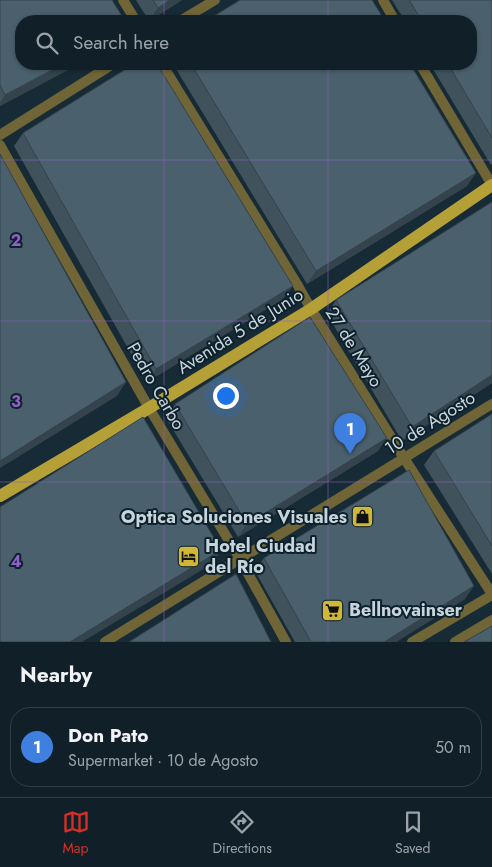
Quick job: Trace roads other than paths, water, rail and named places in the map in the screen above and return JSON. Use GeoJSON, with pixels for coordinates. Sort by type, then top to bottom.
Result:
{"type":"FeatureCollection","features":[{"type":"Feature","properties":{"kind":"main road","name":"Avenida 5 de Junio"},"geometry":{"type":"LineString","coordinates":[[0,496],[150,408],[310,309],[492,185]]}},
{"type":"Feature","properties":{"kind":"street"},"geometry":{"type":"LineString","coordinates":[[123,0],[132,15]]}},
{"type":"Feature","properties":{"kind":"street"},"geometry":{"type":"LineString","coordinates":[[190,15],[215,0]]}},
{"type":"Feature","properties":{"kind":"street"},"geometry":{"type":"LineString","coordinates":[[383,0],[392,15]]}},
{"type":"Feature","properties":{"kind":"street"},"geometry":{"type":"LineString","coordinates":[[0,135],[103,70]]}},
{"type":"Feature","properties":{"kind":"street","name":"27 de Mayo"},"geometry":{"type":"LineString","coordinates":[[166,70],[298,284],[310,309],[492,594]]}},
{"type":"Feature","properties":{"kind":"street"},"geometry":{"type":"LineString","coordinates":[[424,70],[492,185]]}},
{"type":"Feature","properties":{"kind":"street","name":"Pedro Carbo"},"geometry":{"type":"LineString","coordinates":[[0,145],[150,408],[240,559],[286,642]]}},
{"type":"Feature","properties":{"kind":"street","name":"10 de Agosto"},"geometry":{"type":"LineString","coordinates":[[104,642],[492,404]]}},
{"type":"Feature","properties":{"kind":"street"},"geometry":{"type":"LineString","coordinates":[[412,642],[492,594]]}},
{"type":"Feature","properties":{"kind":"street"},"geometry":{"type":"LineString","coordinates":[[455,642],[492,620]]}},
{"type":"Feature","properties":{"kind":"place","name":"Don Pato"},"geometry":{"type":"Point","coordinates":[350,454]}},
{"type":"Feature","properties":{"kind":"place","name":"Optica Soluciones Visuales"},"geometry":{"type":"Point","coordinates":[363,517]}},
{"type":"Feature","properties":{"kind":"place","name":"Hotel Ciudad del Río"},"geometry":{"type":"Point","coordinates":[189,556]}},
{"type":"Feature","properties":{"kind":"place","name":"Bellnovainser"},"geometry":{"type":"Point","coordinates":[333,610]}}]}
